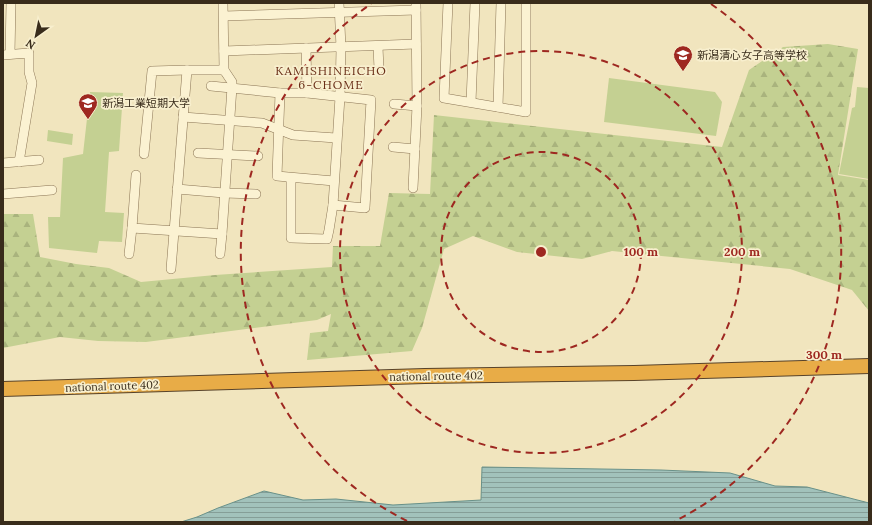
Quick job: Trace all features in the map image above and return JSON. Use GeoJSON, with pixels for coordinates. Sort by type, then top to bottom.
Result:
{"type":"FeatureCollection","features":[{"type":"Feature","properties":{"kind":"highway","name":"national route 402"},"geometry":{"type":"LineString","coordinates":[[3,389],[425,376],[634,373],[869,366]]}},
{"type":"Feature","properties":{"kind":"street"},"geometry":{"type":"LineString","coordinates":[[11,3],[7,54],[29,53],[29,72],[32,83],[19,162]]}},
{"type":"Feature","properties":{"kind":"street"},"geometry":{"type":"LineString","coordinates":[[220,254],[232,87],[232,82],[224,70],[224,3]]}},
{"type":"Feature","properties":{"kind":"street"},"geometry":{"type":"LineString","coordinates":[[448,3],[444,98],[526,112],[526,3]]}},
{"type":"Feature","properties":{"kind":"street"},"geometry":{"type":"LineString","coordinates":[[471,102],[475,3]]}},
{"type":"Feature","properties":{"kind":"street"},"geometry":{"type":"LineString","coordinates":[[498,107],[501,3]]}},
{"type":"Feature","properties":{"kind":"street"},"geometry":{"type":"LineString","coordinates":[[224,16],[339,8],[416,7],[417,106],[413,188]]}},
{"type":"Feature","properties":{"kind":"street"},"geometry":{"type":"LineString","coordinates":[[291,178],[291,238],[327,239],[333,204],[336,138],[340,97],[339,8]]}},
{"type":"Feature","properties":{"kind":"street"},"geometry":{"type":"LineString","coordinates":[[224,51],[378,47],[416,44]]}},
{"type":"Feature","properties":{"kind":"street"},"geometry":{"type":"LineString","coordinates":[[378,47],[379,68]]}},
{"type":"Feature","properties":{"kind":"street"},"geometry":{"type":"LineString","coordinates":[[306,48],[307,93]]}},
{"type":"Feature","properties":{"kind":"street"},"geometry":{"type":"LineString","coordinates":[[171,269],[187,70]]}},
{"type":"Feature","properties":{"kind":"street"},"geometry":{"type":"LineString","coordinates":[[144,154],[152,71],[224,70]]}},
{"type":"Feature","properties":{"kind":"street"},"geometry":{"type":"LineString","coordinates":[[211,86],[280,93],[307,93],[371,100],[365,208],[333,204]]}},
{"type":"Feature","properties":{"kind":"street"},"geometry":{"type":"LineString","coordinates":[[280,93],[277,176],[334,181]]}},
{"type":"Feature","properties":{"kind":"street"},"geometry":{"type":"LineString","coordinates":[[394,104],[417,106]]}},
{"type":"Feature","properties":{"kind":"street"},"geometry":{"type":"LineString","coordinates":[[183,118],[262,123],[292,135],[336,138]]}},
{"type":"Feature","properties":{"kind":"street"},"geometry":{"type":"LineString","coordinates":[[394,147],[415,149]]}},
{"type":"Feature","properties":{"kind":"street"},"geometry":{"type":"LineString","coordinates":[[198,153],[258,156]]}},
{"type":"Feature","properties":{"kind":"street"},"geometry":{"type":"LineString","coordinates":[[3,163],[39,160]]}},
{"type":"Feature","properties":{"kind":"street"},"geometry":{"type":"LineString","coordinates":[[129,254],[136,175]]}},
{"type":"Feature","properties":{"kind":"street"},"geometry":{"type":"LineString","coordinates":[[3,194],[52,190]]}},
{"type":"Feature","properties":{"kind":"street"},"geometry":{"type":"LineString","coordinates":[[177,190],[256,194]]}},
{"type":"Feature","properties":{"kind":"street"},"geometry":{"type":"LineString","coordinates":[[132,228],[222,234]]}},
{"type":"Feature","properties":{"kind":"green space"},"geometry":{"type":"Polygon","coordinates":[[[828,44],[858,49],[838,175],[869,180],[869,311],[852,290],[790,269],[612,251],[582,259],[517,252],[473,236],[444,249],[422,328],[412,351],[307,360],[310,333],[328,331],[331,314],[317,320],[146,342],[98,341],[60,337],[3,348],[3,214],[33,214],[40,257],[76,264],[109,268],[141,282],[332,267],[333,246],[380,246],[389,193],[430,194],[434,115],[722,147],[749,70],[783,47],[828,44]]]}},
{"type":"Feature","properties":{"kind":"green space"},"geometry":{"type":"Polygon","coordinates":[[[609,78],[715,92],[722,102],[716,136],[604,122],[609,78]]]}},
{"type":"Feature","properties":{"kind":"green space"},"geometry":{"type":"Polygon","coordinates":[[[857,87],[869,88],[869,179],[839,174],[852,108],[855,107],[857,87]]]}},
{"type":"Feature","properties":{"kind":"green space"},"geometry":{"type":"Polygon","coordinates":[[[90,92],[123,93],[119,151],[109,152],[105,212],[124,213],[122,242],[99,241],[97,253],[49,248],[48,217],[60,217],[63,158],[83,154],[90,92]]]}},
{"type":"Feature","properties":{"kind":"green space"},"geometry":{"type":"Polygon","coordinates":[[[48,130],[73,134],[72,145],[47,141],[48,130]]]}},
{"type":"Feature","properties":{"kind":"water"},"geometry":{"type":"Polygon","coordinates":[[[482,467],[661,470],[730,473],[775,486],[807,487],[869,503],[869,522],[181,522],[264,491],[303,500],[336,499],[393,505],[481,500],[482,467]]]}},
{"type":"Feature","properties":{"kind":"place","name":"新潟清心女子高等学校"},"geometry":{"type":"Point","coordinates":[683,72]}},
{"type":"Feature","properties":{"kind":"place","name":"新潟工業短期大学"},"geometry":{"type":"Point","coordinates":[88,120]}},
{"type":"Feature","properties":{"kind":"district","name":"KAMISHINEICHO 6-CHOME"},"geometry":{"type":"Point","coordinates":[331,77]}}]}
